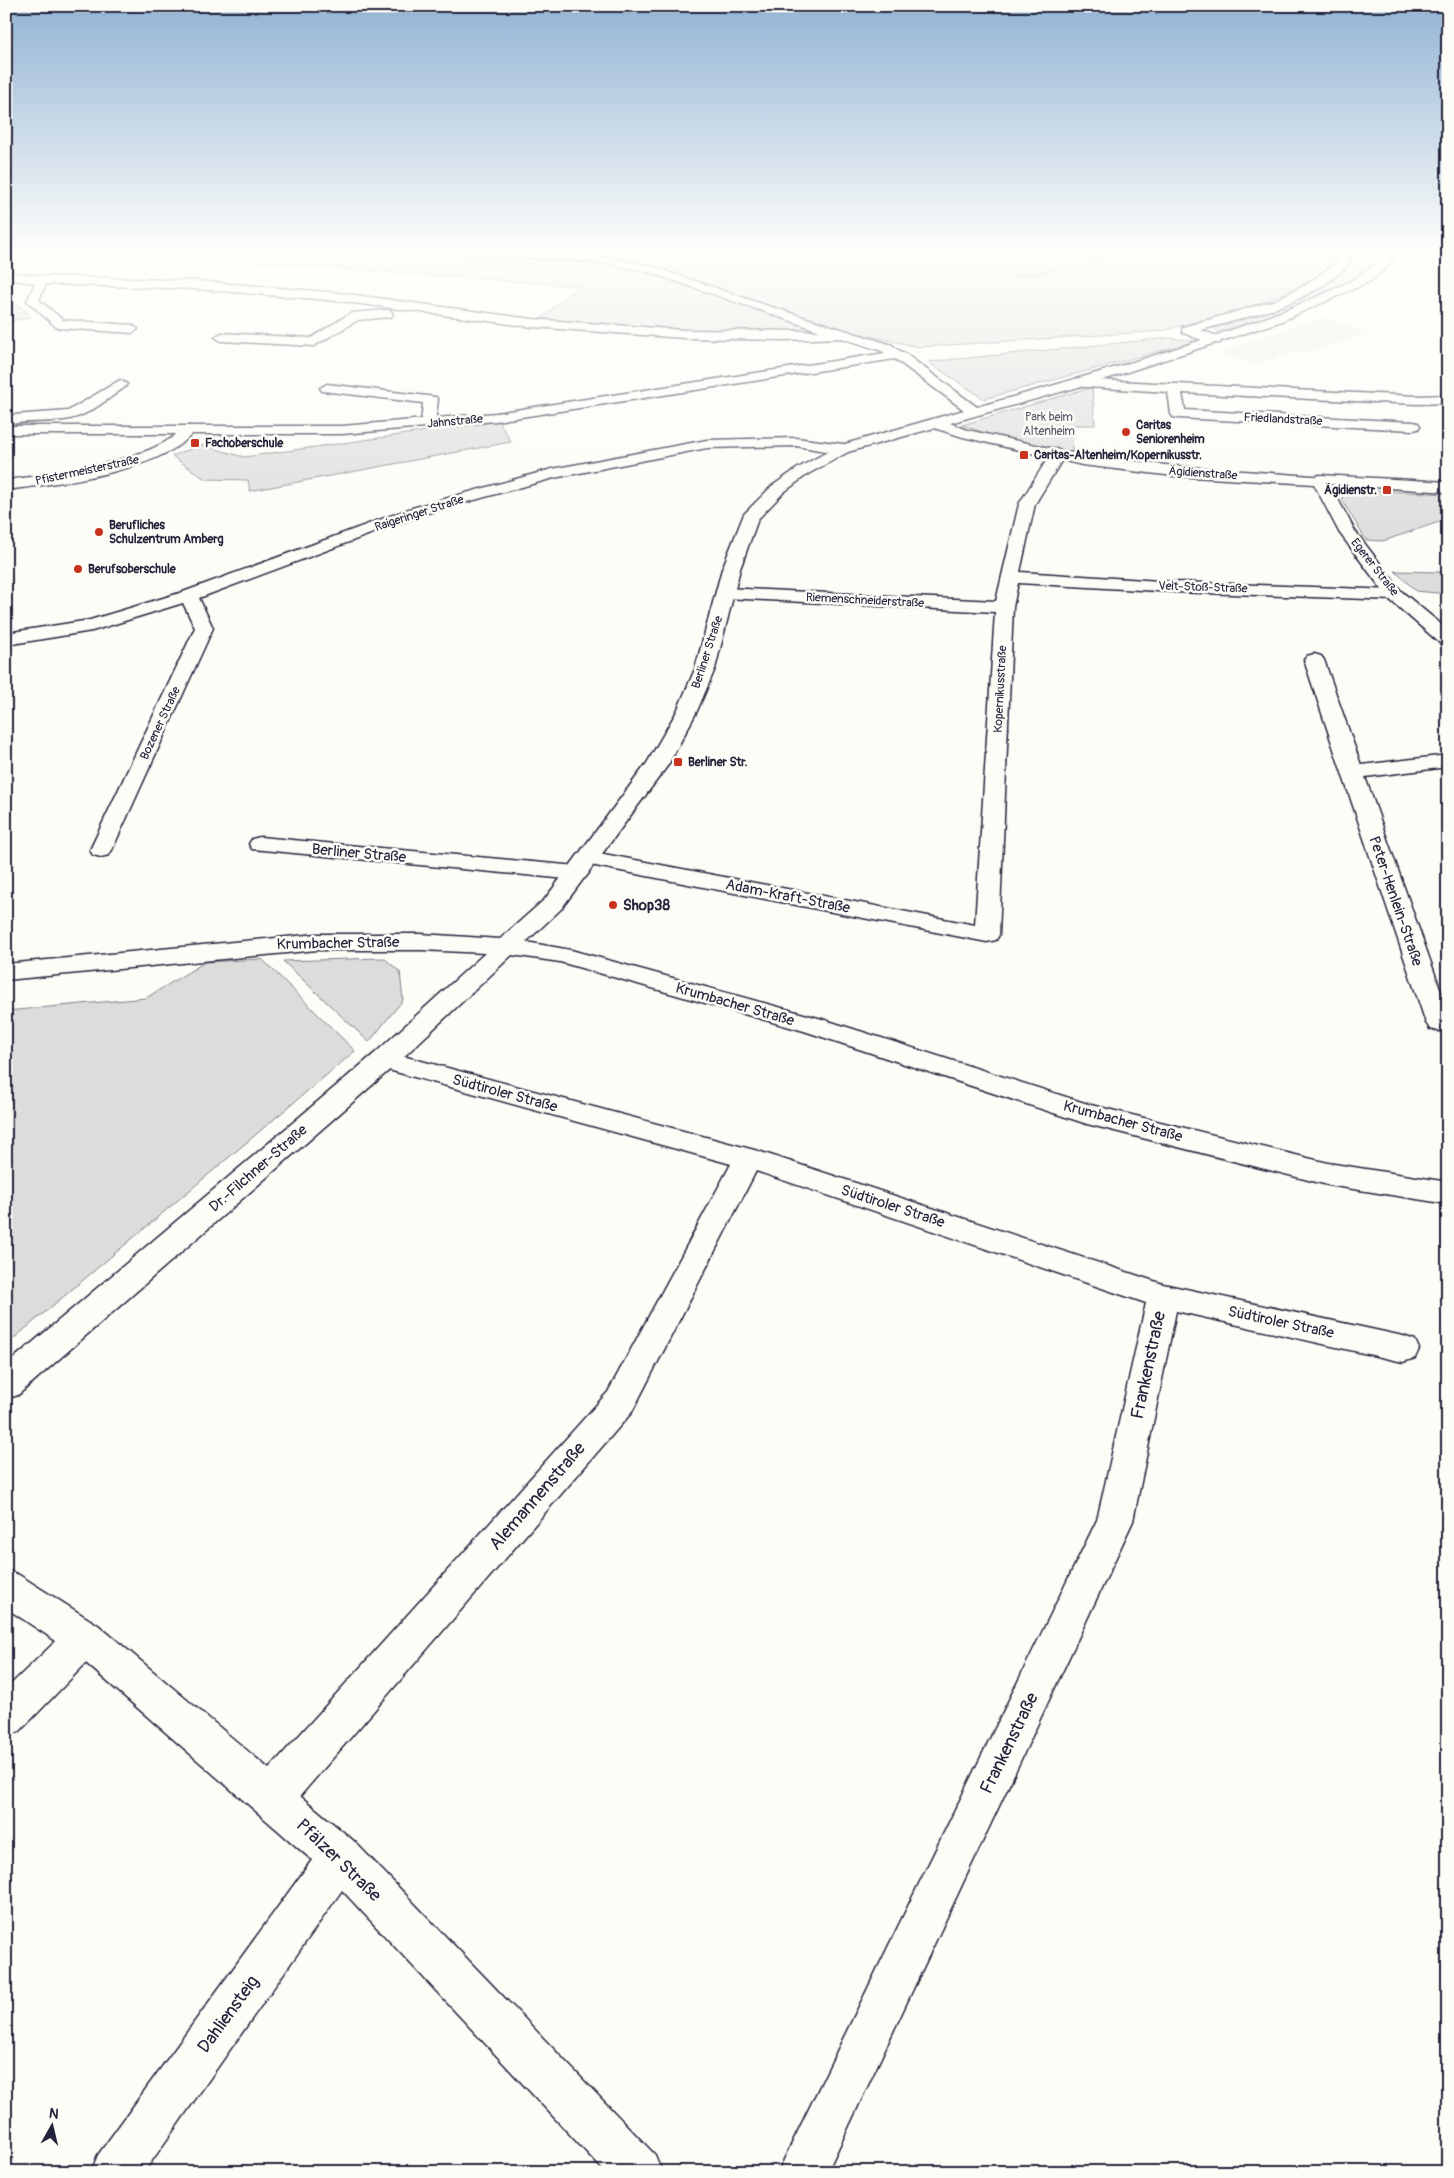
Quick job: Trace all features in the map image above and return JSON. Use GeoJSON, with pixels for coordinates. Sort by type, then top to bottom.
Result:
{"type":"FeatureCollection","features":[{"type":"Feature","properties":{"kind":"street"},"geometry":{"type":"LineString","coordinates":[[893,352],[974,411]]}},
{"type":"Feature","properties":{"kind":"street"},"geometry":{"type":"LineString","coordinates":[[843,449],[1075,384],[1178,352]]}},
{"type":"Feature","properties":{"kind":"street","name":"Jahnstraße"},"geometry":{"type":"LineString","coordinates":[[6,430],[342,430],[428,423],[496,417],[602,402],[898,355]]}},
{"type":"Feature","properties":{"kind":"street"},"geometry":{"type":"LineString","coordinates":[[6,421],[28,417],[67,416],[90,405],[120,384]]}},
{"type":"Feature","properties":{"kind":"street","name":"Friedlandstraße"},"geometry":{"type":"LineString","coordinates":[[1075,384],[1416,400],[1448,399]]}},
{"type":"Feature","properties":{"kind":"street"},"geometry":{"type":"LineString","coordinates":[[327,388],[431,400],[428,423]]}},
{"type":"Feature","properties":{"kind":"street","name":"Friedlandstraße"},"geometry":{"type":"LineString","coordinates":[[1175,389],[1178,414],[1413,426]]}},
{"type":"Feature","properties":{"kind":"street","name":"Ägidienstraße"},"geometry":{"type":"LineString","coordinates":[[934,423],[963,433],[1057,455],[1122,466],[1174,471],[1448,487]]}},
{"type":"Feature","properties":{"kind":"street","name":"Pfistermeisterstraße"},"geometry":{"type":"LineString","coordinates":[[6,485],[52,480],[142,458],[184,439],[188,430]]}},
{"type":"Feature","properties":{"kind":"street","name":"Raigeringer Straße"},"geometry":{"type":"LineString","coordinates":[[6,639],[92,625],[189,596],[418,511],[552,474],[707,444],[796,442],[843,449]]}},
{"type":"Feature","properties":{"kind":"street","name":"Berliner Straße"},"geometry":{"type":"LineString","coordinates":[[506,946],[553,904],[657,765],[687,711],[705,669],[731,569],[750,517],[778,488],[803,471],[843,449]]}},
{"type":"Feature","properties":{"kind":"street","name":"Kopernikusstraße"},"geometry":{"type":"LineString","coordinates":[[988,935],[1004,607],[1027,504],[1057,455]]}},
{"type":"Feature","properties":{"kind":"street","name":"Egerer Straße"},"geometry":{"type":"LineString","coordinates":[[1320,480],[1346,532],[1395,595],[1448,640]]}},
{"type":"Feature","properties":{"kind":"street","name":"Veit-Stoß-Straße"},"geometry":{"type":"LineString","coordinates":[[1011,577],[1176,587],[1395,595]]}},
{"type":"Feature","properties":{"kind":"street","name":"Riemenschneiderstraße"},"geometry":{"type":"LineString","coordinates":[[725,593],[1004,607]]}},
{"type":"Feature","properties":{"kind":"street","name":"Bozener Straße"},"geometry":{"type":"LineString","coordinates":[[101,850],[204,628],[189,596]]}},
{"type":"Feature","properties":{"kind":"street","name":"Peter-Henlein-Straße"},"geometry":{"type":"LineString","coordinates":[[1314,660],[1439,1023],[1448,1024]]}},
{"type":"Feature","properties":{"kind":"street"},"geometry":{"type":"LineString","coordinates":[[1351,772],[1448,761]]}},
{"type":"Feature","properties":{"kind":"street","name":"Berliner Straße"},"geometry":{"type":"LineString","coordinates":[[260,844],[583,865]]}},
{"type":"Feature","properties":{"kind":"street","name":"Adam-Kraft-Straße"},"geometry":{"type":"LineString","coordinates":[[583,865],[988,935]]}},
{"type":"Feature","properties":{"kind":"street","name":"Krumbacher Straße"},"geometry":{"type":"LineString","coordinates":[[6,972],[317,942],[421,942],[506,946],[562,955],[814,1026],[1087,1114],[1328,1174],[1448,1193]]}},
{"type":"Feature","properties":{"kind":"street","name":"Dr.-Filchner-Straße"},"geometry":{"type":"LineString","coordinates":[[6,1385],[384,1060],[506,946]]}},
{"type":"Feature","properties":{"kind":"street","name":"Südtiroler Straße"},"geometry":{"type":"LineString","coordinates":[[384,1060],[748,1158],[1163,1296],[1403,1348]]}},
{"type":"Feature","properties":{"kind":"street","name":"Alemannenstraße"},"geometry":{"type":"LineString","coordinates":[[272,1797],[620,1402],[748,1158]]}},
{"type":"Feature","properties":{"kind":"street","name":"Frankenstraße"},"geometry":{"type":"LineString","coordinates":[[802,2172],[1116,1521],[1163,1296]]}},
{"type":"Feature","properties":{"kind":"street","name":"Pfälzer Straße"},"geometry":{"type":"LineString","coordinates":[[6,1587],[85,1638],[340,1857],[638,2172]]}},
{"type":"Feature","properties":{"kind":"street"},"geometry":{"type":"LineString","coordinates":[[6,1717],[85,1638]]}},
{"type":"Feature","properties":{"kind":"street","name":"Dahliensteig"},"geometry":{"type":"LineString","coordinates":[[115,2172],[340,1857]]}},
{"type":"Feature","properties":{"kind":"shaded area"},"geometry":{"type":"Polygon","coordinates":[[[1218,352],[1312,352],[1292,353],[1255,365],[1218,352]]]}},
{"type":"Feature","properties":{"kind":"green space"},"geometry":{"type":"Polygon","coordinates":[[[1032,352],[1157,352],[984,399],[928,362],[1032,352]]]}},
{"type":"Feature","properties":{"kind":"green space","name":"Park beim Altenheim"},"geometry":{"type":"Polygon","coordinates":[[[1092,387],[1095,425],[1073,425],[1072,453],[1000,438],[962,425],[1092,387]]]}},
{"type":"Feature","properties":{"kind":"green space"},"geometry":{"type":"Polygon","coordinates":[[[499,421],[511,442],[250,491],[248,480],[205,479],[172,456],[201,445],[244,457],[499,421]]]}},
{"type":"Feature","properties":{"kind":"green space"},"geometry":{"type":"Polygon","coordinates":[[[1357,490],[1448,494],[1448,519],[1383,541],[1366,540],[1342,500],[1343,493],[1357,490]]]}},
{"type":"Feature","properties":{"kind":"green space"},"geometry":{"type":"Polygon","coordinates":[[[1448,568],[1448,594],[1416,591],[1395,571],[1440,572],[1448,568]]]}},
{"type":"Feature","properties":{"kind":"green space"},"geometry":{"type":"Polygon","coordinates":[[[384,958],[400,972],[403,1000],[369,1042],[283,961],[384,958]]]}},
{"type":"Feature","properties":{"kind":"green space"},"geometry":{"type":"Polygon","coordinates":[[[262,959],[355,1051],[6,1345],[6,1011],[146,998],[205,962],[262,959]]]}},
{"type":"Feature","properties":{"kind":"place","name":"Caritas Seniorenheim"},"geometry":{"type":"Point","coordinates":[1126,432]}},
{"type":"Feature","properties":{"kind":"place","name":"Fachoberschule"},"geometry":{"type":"Point","coordinates":[195,443]}},
{"type":"Feature","properties":{"kind":"place","name":"Caritas-Altenheim/Kopernikusstr."},"geometry":{"type":"Point","coordinates":[1024,455]}},
{"type":"Feature","properties":{"kind":"place","name":"Ägidienstr."},"geometry":{"type":"Point","coordinates":[1387,490]}},
{"type":"Feature","properties":{"kind":"place","name":"Berufliches Schulzentrum Amberg"},"geometry":{"type":"Point","coordinates":[99,532]}},
{"type":"Feature","properties":{"kind":"place","name":"Berufsoberschule"},"geometry":{"type":"Point","coordinates":[78,569]}},
{"type":"Feature","properties":{"kind":"place","name":"Berliner Str."},"geometry":{"type":"Point","coordinates":[678,762]}},
{"type":"Feature","properties":{"kind":"place","name":"Shop38"},"geometry":{"type":"Point","coordinates":[613,905]}}]}
